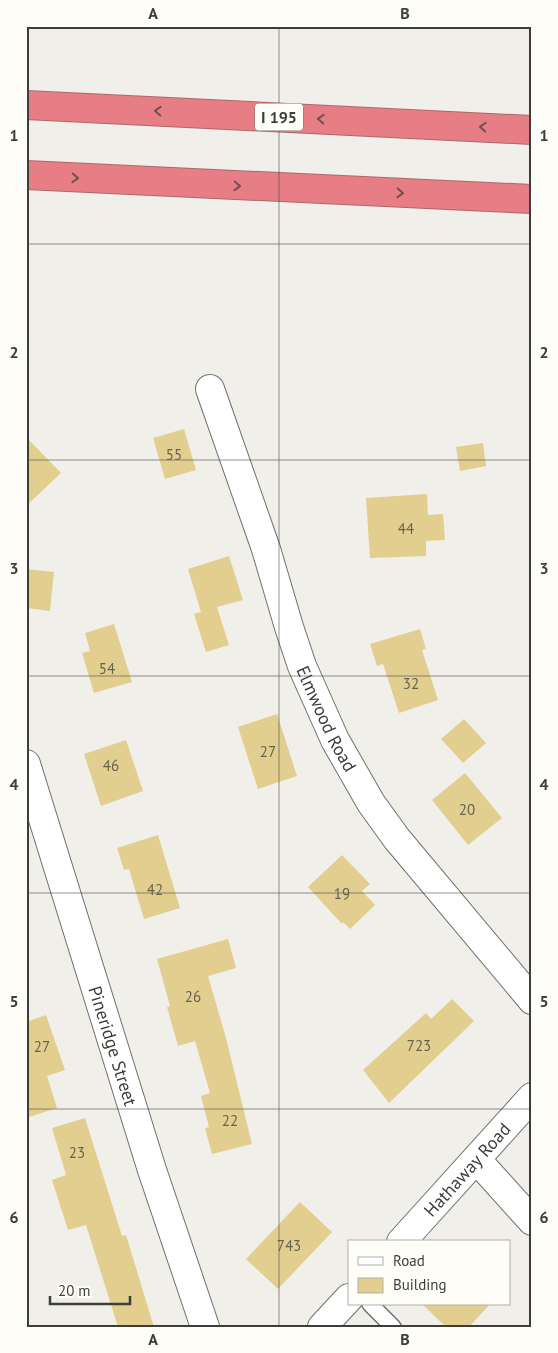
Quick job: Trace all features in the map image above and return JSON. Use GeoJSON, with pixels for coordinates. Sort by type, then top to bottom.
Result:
{"type":"FeatureCollection","features":[{"type":"Feature","properties":{"kind":"highway","name":"I 195"},"geometry":{"type":"LineString","coordinates":[[26,105],[532,130]]}},
{"type":"Feature","properties":{"kind":"highway"},"geometry":{"type":"LineString","coordinates":[[26,175],[532,199]]}},
{"type":"Feature","properties":{"kind":"street","name":"Elmwood Road"},"geometry":{"type":"LineString","coordinates":[[210,390],[266,549],[288,627],[302,666],[335,740],[371,803],[397,839],[532,1000]]}},
{"type":"Feature","properties":{"kind":"street","name":"Pineridge Street"},"geometry":{"type":"LineString","coordinates":[[26,764],[152,1170],[205,1327]]}},
{"type":"Feature","properties":{"kind":"street","name":"Hathaway Road"},"geometry":{"type":"LineString","coordinates":[[403,1240],[532,1097]]}},
{"type":"Feature","properties":{"kind":"street"},"geometry":{"type":"LineString","coordinates":[[477,1160],[532,1221]]}},
{"type":"Feature","properties":{"kind":"street"},"geometry":{"type":"LineString","coordinates":[[322,1327],[348,1299]]}},
{"type":"Feature","properties":{"kind":"lane"},"geometry":{"type":"LineString","coordinates":[[372,1306],[392,1327]]}},
{"type":"Feature","properties":{"kind":"building"},"geometry":{"type":"Polygon","coordinates":[[[184,429],[196,470],[165,479],[153,438],[184,429]]]}},
{"type":"Feature","properties":{"kind":"building"},"geometry":{"type":"Polygon","coordinates":[[[26,437],[61,473],[26,506],[26,437]]]}},
{"type":"Feature","properties":{"kind":"building"},"geometry":{"type":"Polygon","coordinates":[[[483,443],[486,466],[460,471],[456,447],[483,443]]]}},
{"type":"Feature","properties":{"kind":"building"},"geometry":{"type":"Polygon","coordinates":[[[427,494],[428,515],[443,514],[445,540],[426,541],[426,556],[370,558],[366,498],[427,494]]]}},
{"type":"Feature","properties":{"kind":"building"},"geometry":{"type":"Polygon","coordinates":[[[229,556],[243,600],[217,607],[229,645],[206,652],[194,614],[201,612],[188,569],[229,556]]]}},
{"type":"Feature","properties":{"kind":"building"},"geometry":{"type":"Polygon","coordinates":[[[26,569],[54,572],[50,611],[26,608],[26,569]]]}},
{"type":"Feature","properties":{"kind":"building"},"geometry":{"type":"Polygon","coordinates":[[[114,624],[132,682],[94,693],[82,653],[90,651],[85,633],[114,624]]]}},
{"type":"Feature","properties":{"kind":"building"},"geometry":{"type":"Polygon","coordinates":[[[420,629],[426,649],[422,650],[438,700],[399,713],[383,664],[377,666],[370,644],[420,629]]]}},
{"type":"Feature","properties":{"kind":"building"},"geometry":{"type":"Polygon","coordinates":[[[277,714],[297,776],[258,789],[238,727],[277,714]]]}},
{"type":"Feature","properties":{"kind":"building"},"geometry":{"type":"Polygon","coordinates":[[[464,719],[486,743],[463,763],[441,739],[464,719]]]}},
{"type":"Feature","properties":{"kind":"building"},"geometry":{"type":"Polygon","coordinates":[[[126,740],[143,791],[101,806],[84,754],[126,740]]]}},
{"type":"Feature","properties":{"kind":"building"},"geometry":{"type":"Polygon","coordinates":[[[465,773],[502,818],[468,845],[432,800],[465,773]]]}},
{"type":"Feature","properties":{"kind":"building"},"geometry":{"type":"Polygon","coordinates":[[[158,835],[180,908],[144,919],[129,869],[124,870],[117,848],[158,835]]]}},
{"type":"Feature","properties":{"kind":"building"},"geometry":{"type":"Polygon","coordinates":[[[342,855],[370,884],[362,891],[375,905],[350,929],[343,922],[342,924],[308,887],[342,855]]]}},
{"type":"Feature","properties":{"kind":"building"},"geometry":{"type":"Polygon","coordinates":[[[228,939],[236,968],[208,976],[226,1038],[252,1144],[212,1154],[205,1128],[209,1127],[201,1096],[210,1093],[195,1041],[178,1046],[167,1007],[170,1006],[157,959],[228,939]]]}},
{"type":"Feature","properties":{"kind":"building"},"geometry":{"type":"Polygon","coordinates":[[[452,999],[474,1021],[389,1103],[363,1070],[426,1013],[431,1019],[452,999]]]}},
{"type":"Feature","properties":{"kind":"building"},"geometry":{"type":"Polygon","coordinates":[[[46,1015],[65,1070],[47,1076],[57,1108],[26,1118],[26,1022],[46,1015]]]}},
{"type":"Feature","properties":{"kind":"building"},"geometry":{"type":"Polygon","coordinates":[[[85,1118],[122,1236],[126,1235],[154,1327],[118,1327],[86,1225],[68,1230],[52,1180],[66,1175],[52,1128],[85,1118]]]}},
{"type":"Feature","properties":{"kind":"building"},"geometry":{"type":"Polygon","coordinates":[[[300,1202],[332,1232],[278,1289],[246,1259],[300,1202]]]}},
{"type":"Feature","properties":{"kind":"building"},"geometry":{"type":"Polygon","coordinates":[[[424,1306],[488,1306],[469,1327],[446,1327],[424,1306]]]}}]}
